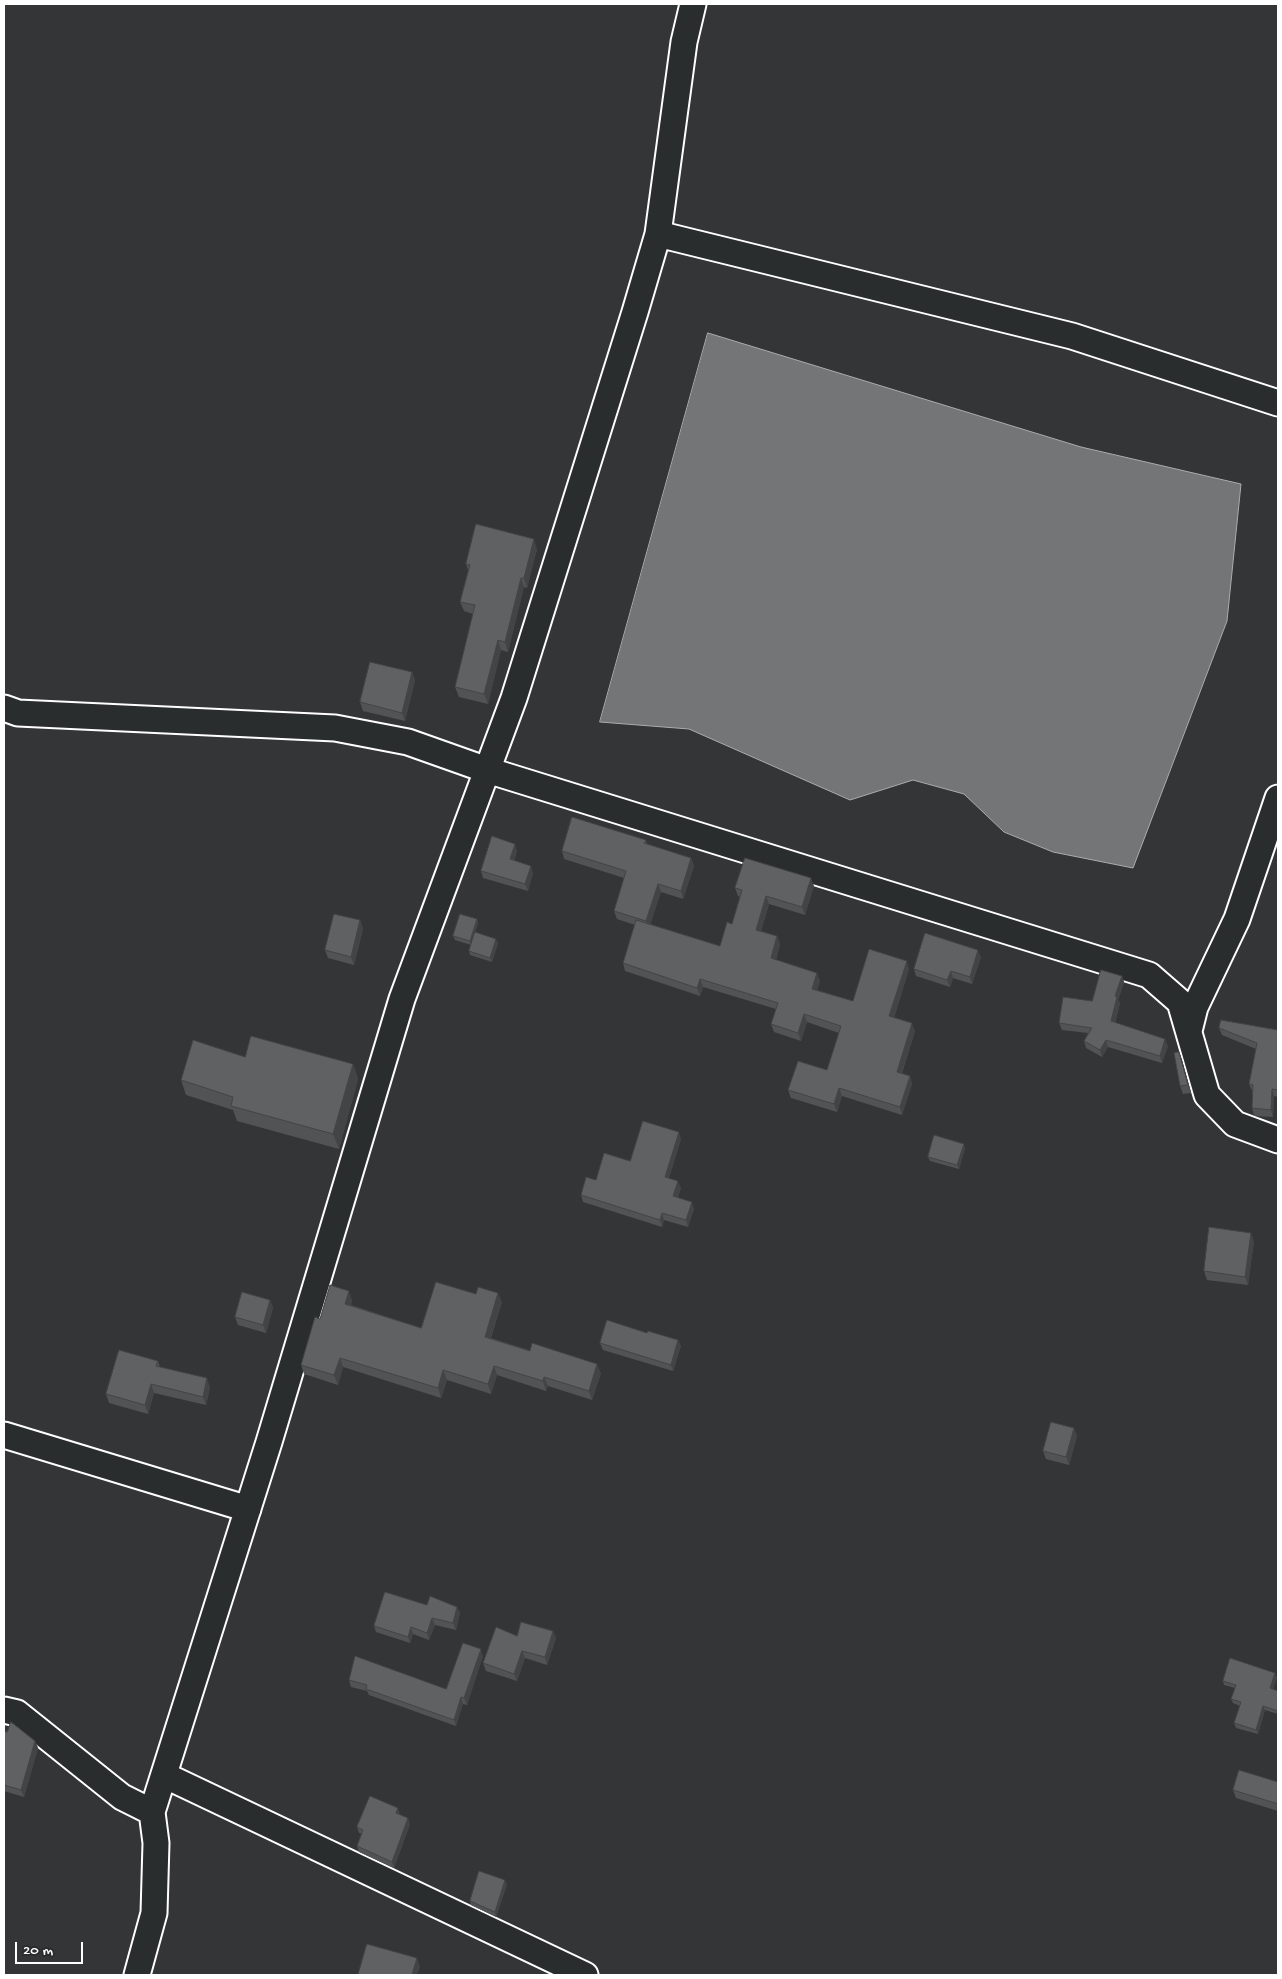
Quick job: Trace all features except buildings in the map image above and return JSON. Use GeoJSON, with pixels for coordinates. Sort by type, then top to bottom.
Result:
{"type":"FeatureCollection","features":[{"type":"Feature","properties":{"kind":"street"},"geometry":{"type":"LineString","coordinates":[[137,1975],[154,1913],[156,1843],[152,1812],[248,1509],[402,1000],[514,698],[658,234],[684,42],[693,4]]}},
{"type":"Feature","properties":{"kind":"street"},"geometry":{"type":"LineString","coordinates":[[658,234],[1072,336],[1278,403]]}},
{"type":"Feature","properties":{"kind":"street"},"geometry":{"type":"LineString","coordinates":[[4,708],[18,713],[335,728],[408,742],[487,770],[1149,975],[1180,1002],[1206,1095],[1235,1124],[1278,1140]]}},
{"type":"Feature","properties":{"kind":"street"},"geometry":{"type":"LineString","coordinates":[[1188,1032],[1195,1006],[1237,919],[1278,798]]}},
{"type":"Feature","properties":{"kind":"street"},"geometry":{"type":"LineString","coordinates":[[4,1435],[248,1509]]}},
{"type":"Feature","properties":{"kind":"street"},"geometry":{"type":"LineString","coordinates":[[4,1710],[17,1713],[122,1797],[152,1812]]}},
{"type":"Feature","properties":{"kind":"street"},"geometry":{"type":"LineString","coordinates":[[164,1775],[585,1975]]}},
{"type":"Feature","properties":{"kind":"shaded area"},"geometry":{"type":"Polygon","coordinates":[[[708,333],[1081,447],[1241,484],[1227,621],[1133,868],[1053,852],[1004,832],[964,794],[913,780],[850,800],[689,729],[600,722],[708,333]]]}}]}
